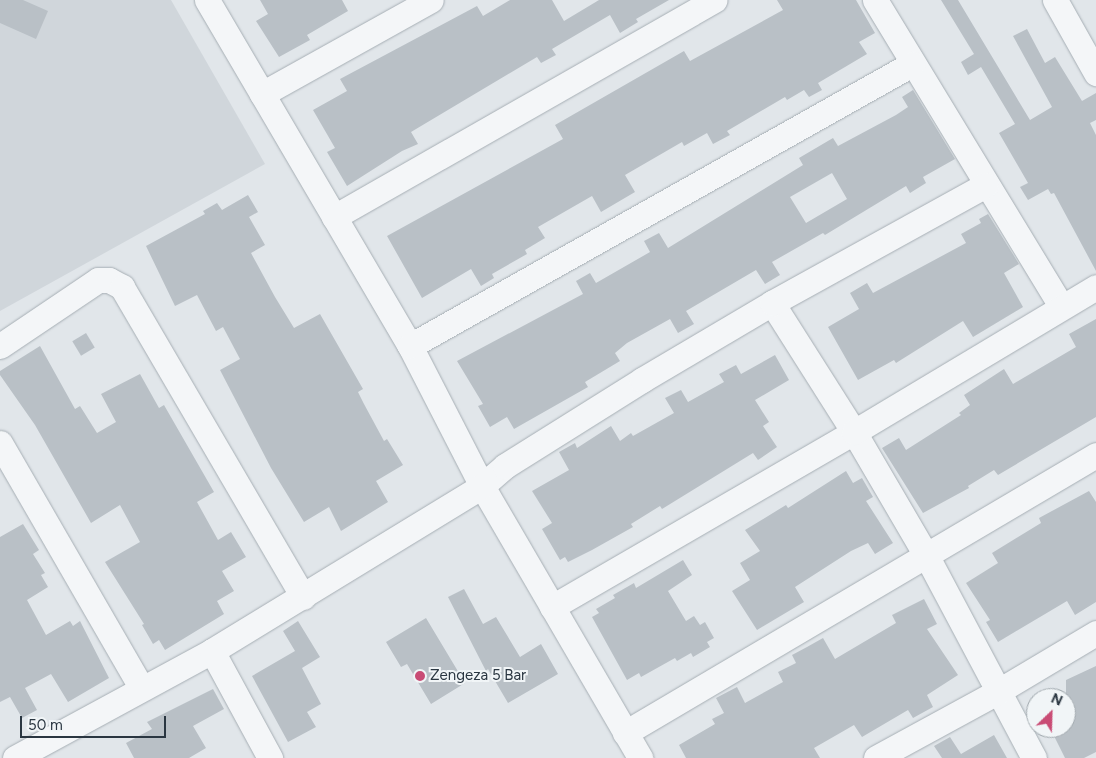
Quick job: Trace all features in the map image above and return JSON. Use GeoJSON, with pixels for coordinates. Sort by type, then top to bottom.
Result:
{"type":"FeatureCollection","features":[{"type":"Feature","properties":{"kind":"street"},"geometry":{"type":"LineString","coordinates":[[207,0],[410,346],[482,486],[640,758]]}},
{"type":"Feature","properties":{"kind":"street"},"geometry":{"type":"LineString","coordinates":[[262,94],[397,8],[431,0]]}},
{"type":"Feature","properties":{"kind":"street"},"geometry":{"type":"LineString","coordinates":[[334,217],[715,0]]}},
{"type":"Feature","properties":{"kind":"street"},"geometry":{"type":"LineString","coordinates":[[874,0],[1062,306]]}},
{"type":"Feature","properties":{"kind":"street"},"geometry":{"type":"LineString","coordinates":[[1055,0],[1096,72]]}},
{"type":"Feature","properties":{"kind":"street"},"geometry":{"type":"LineString","coordinates":[[410,346],[912,64]]}},
{"type":"Feature","properties":{"kind":"street"},"geometry":{"type":"LineString","coordinates":[[15,758],[50,750],[141,687],[212,651],[303,596],[482,486],[527,451],[772,303],[986,185]]}},
{"type":"Feature","properties":{"kind":"street"},"geometry":{"type":"LineString","coordinates":[[0,346],[98,280],[109,280],[122,287],[303,596]]}},
{"type":"Feature","properties":{"kind":"street"},"geometry":{"type":"LineString","coordinates":[[552,607],[854,432],[1096,287]]}},
{"type":"Feature","properties":{"kind":"street"},"geometry":{"type":"LineString","coordinates":[[772,303],[854,432],[926,556],[997,692],[1034,758]]}},
{"type":"Feature","properties":{"kind":"street"},"geometry":{"type":"LineString","coordinates":[[0,443],[141,687]]}},
{"type":"Feature","properties":{"kind":"street"},"geometry":{"type":"LineString","coordinates":[[625,733],[1096,455]]}},
{"type":"Feature","properties":{"kind":"street"},"geometry":{"type":"LineString","coordinates":[[876,758],[997,692],[1096,633]]}},
{"type":"Feature","properties":{"kind":"street"},"geometry":{"type":"LineString","coordinates":[[212,651],[270,758]]}},
{"type":"Feature","properties":{"kind":"shaded area"},"geometry":{"type":"Polygon","coordinates":[[[0,0],[171,0],[265,164],[0,311],[0,0]]]}},
{"type":"Feature","properties":{"kind":"building"},"geometry":{"type":"Polygon","coordinates":[[[0,0],[23,0],[48,11],[36,39],[0,23],[0,0]]]}},
{"type":"Feature","properties":{"kind":"building"},"geometry":{"type":"Polygon","coordinates":[[[260,0],[342,0],[348,11],[307,35],[310,40],[279,57],[256,21],[268,14],[260,0]]]}},
{"type":"Feature","properties":{"kind":"building"},"geometry":{"type":"Polygon","coordinates":[[[510,0],[552,0],[564,21],[599,0],[669,0],[636,19],[638,22],[620,33],[610,15],[552,49],[556,55],[541,63],[537,57],[411,132],[418,144],[402,151],[347,186],[327,152],[335,148],[313,110],[347,91],[340,79],[477,6],[483,16],[510,0]]]}},
{"type":"Feature","properties":{"kind":"building"},"geometry":{"type":"Polygon","coordinates":[[[777,0],[856,0],[875,33],[859,42],[867,54],[818,83],[822,90],[809,97],[804,90],[787,100],[785,97],[727,131],[730,135],[713,144],[707,133],[684,146],[682,142],[625,175],[635,192],[601,212],[592,196],[538,227],[545,238],[525,250],[527,254],[492,274],[494,278],[481,286],[471,269],[422,298],[387,236],[563,139],[555,125],[684,51],[690,61],[783,10],[777,0]]]}},
{"type":"Feature","properties":{"kind":"building"},"geometry":{"type":"Polygon","coordinates":[[[941,0],[958,0],[1030,120],[1052,107],[1013,36],[1027,29],[1045,63],[1055,57],[1082,101],[1096,93],[1096,120],[1090,123],[1096,135],[1096,271],[1054,193],[1051,194],[1048,189],[1028,200],[1020,187],[1028,183],[999,133],[1015,124],[981,67],[968,75],[961,62],[974,54],[941,0]]]}},
{"type":"Feature","properties":{"kind":"building"},"geometry":{"type":"Polygon","coordinates":[[[913,90],[955,159],[923,177],[926,183],[910,193],[906,186],[825,235],[823,233],[772,262],[780,275],[765,284],[756,270],[686,311],[694,324],[678,333],[670,319],[627,343],[615,353],[620,361],[585,382],[588,387],[514,429],[507,417],[490,427],[478,406],[483,404],[457,361],[583,294],[576,281],[590,273],[596,283],[650,252],[644,241],[659,233],[668,248],[803,165],[799,158],[833,138],[838,146],[896,115],[908,107],[902,97],[913,90]],[[832,173],[790,197],[806,223],[847,199],[832,173]]]}},
{"type":"Feature","properties":{"kind":"building"},"geometry":{"type":"Polygon","coordinates":[[[248,195],[258,212],[249,217],[265,245],[251,253],[275,297],[294,328],[320,314],[363,389],[358,392],[384,441],[387,439],[403,465],[376,481],[388,502],[341,531],[329,507],[304,522],[271,468],[220,370],[240,359],[223,327],[216,331],[197,295],[175,306],[146,246],[205,214],[203,211],[217,203],[222,210],[248,195]]]}},
{"type":"Feature","properties":{"kind":"building"},"geometry":{"type":"Polygon","coordinates":[[[988,214],[1019,264],[1004,273],[1023,307],[973,337],[963,321],[896,363],[894,360],[858,380],[828,327],[859,309],[850,293],[867,283],[873,293],[966,243],[961,234],[981,223],[979,219],[988,214]]]}},
{"type":"Feature","properties":{"kind":"building"},"geometry":{"type":"Polygon","coordinates":[[[1096,319],[1096,417],[998,475],[994,470],[968,486],[969,488],[923,513],[882,448],[899,438],[906,450],[961,415],[959,413],[970,405],[964,395],[1004,369],[1013,384],[1076,347],[1069,334],[1096,319]]]}},
{"type":"Feature","properties":{"kind":"building"},"geometry":{"type":"Polygon","coordinates":[[[86,333],[95,348],[81,356],[72,341],[86,333]]]}},
{"type":"Feature","properties":{"kind":"building"},"geometry":{"type":"Polygon","coordinates":[[[40,346],[75,409],[80,406],[97,433],[116,422],[101,394],[140,374],[159,408],[164,405],[214,492],[197,502],[218,540],[231,532],[246,557],[222,571],[234,591],[217,601],[224,614],[165,650],[159,640],[153,644],[142,625],[144,624],[105,562],[140,542],[120,505],[91,523],[35,425],[0,375],[0,371],[40,346]]]}},
{"type":"Feature","properties":{"kind":"building"},"geometry":{"type":"Polygon","coordinates":[[[775,355],[789,380],[755,400],[769,422],[763,426],[777,447],[758,460],[753,453],[662,509],[660,506],[631,524],[633,527],[592,550],[568,562],[565,557],[560,560],[542,529],[552,523],[532,491],[569,470],[559,452],[575,443],[577,448],[611,426],[620,441],[631,433],[633,436],[674,413],[665,398],[681,390],[688,402],[724,382],[719,374],[736,365],[741,374],[775,355]]]}},
{"type":"Feature","properties":{"kind":"building"},"geometry":{"type":"Polygon","coordinates":[[[846,471],[853,483],[862,478],[873,497],[866,501],[893,543],[875,554],[868,543],[851,551],[795,587],[804,602],[757,630],[732,591],[750,580],[740,563],[760,551],[745,530],[786,505],[788,508],[846,471]]]}},
{"type":"Feature","properties":{"kind":"building"},"geometry":{"type":"Polygon","coordinates":[[[1089,491],[1096,502],[1096,602],[1075,615],[1067,601],[998,642],[986,622],[990,620],[966,583],[998,563],[992,553],[1041,523],[1039,518],[1089,491]]]}},
{"type":"Feature","properties":{"kind":"building"},"geometry":{"type":"Polygon","coordinates":[[[23,524],[39,550],[33,554],[45,573],[41,575],[48,587],[27,600],[46,635],[70,621],[73,626],[80,621],[109,678],[68,702],[51,674],[25,688],[37,710],[22,718],[10,697],[0,702],[0,537],[23,524]]]}},
{"type":"Feature","properties":{"kind":"building"},"geometry":{"type":"Polygon","coordinates":[[[683,560],[692,575],[668,591],[686,621],[694,616],[700,625],[705,622],[714,638],[707,642],[710,647],[693,657],[691,653],[677,661],[675,658],[641,677],[639,673],[627,680],[592,617],[599,613],[596,609],[615,598],[613,595],[634,583],[636,588],[683,560]]]}},
{"type":"Feature","properties":{"kind":"building"},"geometry":{"type":"Polygon","coordinates":[[[464,589],[483,624],[496,617],[520,657],[541,644],[558,674],[508,703],[488,669],[486,671],[448,597],[464,589]]]}},
{"type":"Feature","properties":{"kind":"building"},"geometry":{"type":"Polygon","coordinates":[[[924,599],[937,624],[927,629],[958,675],[927,695],[933,707],[913,718],[908,710],[862,737],[854,725],[814,748],[820,758],[686,758],[679,745],[715,724],[712,719],[724,713],[716,698],[737,687],[745,703],[783,682],[778,672],[796,663],[792,655],[823,638],[835,659],[896,623],[892,615],[924,599]]]}},
{"type":"Feature","properties":{"kind":"building"},"geometry":{"type":"Polygon","coordinates":[[[426,618],[465,683],[431,704],[407,664],[401,667],[386,642],[426,618]]]}},
{"type":"Feature","properties":{"kind":"building"},"geometry":{"type":"Polygon","coordinates":[[[298,621],[320,657],[302,668],[321,704],[307,712],[316,727],[288,742],[252,676],[295,651],[283,631],[298,621]]]}},
{"type":"Feature","properties":{"kind":"building"},"geometry":{"type":"Polygon","coordinates":[[[1096,666],[1096,752],[1084,758],[1065,758],[1055,738],[1076,738],[1076,688],[1066,688],[1066,680],[1096,666]]]}},
{"type":"Feature","properties":{"kind":"building"},"geometry":{"type":"Polygon","coordinates":[[[213,689],[224,709],[193,726],[206,748],[189,758],[134,758],[126,743],[152,729],[147,722],[213,689]]]}},
{"type":"Feature","properties":{"kind":"building"},"geometry":{"type":"Polygon","coordinates":[[[994,735],[1007,758],[942,758],[934,746],[950,737],[961,754],[994,735]]]}},
{"type":"Feature","properties":{"kind":"place","name":"Zengeza 5 Bar"},"geometry":{"type":"Point","coordinates":[420,676]}}]}
